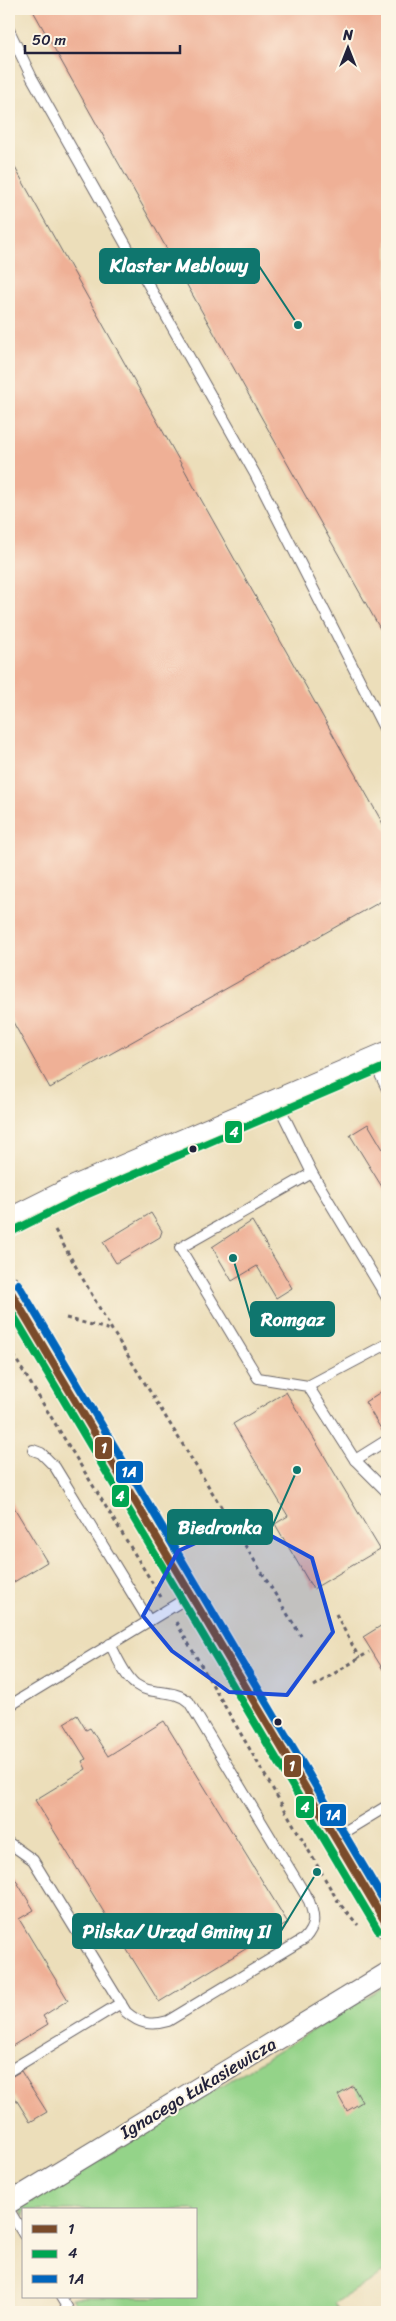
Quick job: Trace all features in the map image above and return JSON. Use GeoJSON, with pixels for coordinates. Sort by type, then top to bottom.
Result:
{"type":"FeatureCollection","features":[{"type":"Feature","properties":{"kind":"street"},"geometry":{"type":"LineString","coordinates":[[9,1222],[77,1188],[380,1058]]}},
{"type":"Feature","properties":{"kind":"street"},"geometry":{"type":"LineString","coordinates":[[13,1305],[179,1602],[336,1838],[387,1925]]}},
{"type":"Feature","properties":{"kind":"street","name":"Ignacego Łukasiewicza"},"geometry":{"type":"LineString","coordinates":[[9,2203],[387,1973]]}},
{"type":"Feature","properties":{"kind":"lane"},"geometry":{"type":"LineString","coordinates":[[9,30],[37,86],[255,474],[387,734]]}},
{"type":"Feature","properties":{"kind":"lane"},"geometry":{"type":"LineString","coordinates":[[380,1058],[387,1089]]}},
{"type":"Feature","properties":{"kind":"lane"},"geometry":{"type":"LineString","coordinates":[[277,1103],[312,1172],[387,1298]]}},
{"type":"Feature","properties":{"kind":"lane"},"geometry":{"type":"LineString","coordinates":[[312,1172],[180,1248],[258,1378],[308,1386],[387,1344]]}},
{"type":"Feature","properties":{"kind":"lane"},"geometry":{"type":"LineString","coordinates":[[308,1386],[355,1460],[387,1492]]}},
{"type":"Feature","properties":{"kind":"lane"},"geometry":{"type":"LineString","coordinates":[[355,1460],[387,1440]]}},
{"type":"Feature","properties":{"kind":"lane"},"geometry":{"type":"LineString","coordinates":[[33,1450],[41,1453],[55,1467],[148,1621]]}},
{"type":"Feature","properties":{"kind":"lane"},"geometry":{"type":"LineString","coordinates":[[9,1706],[179,1602]]}},
{"type":"Feature","properties":{"kind":"lane"},"geometry":{"type":"LineString","coordinates":[[9,1843],[33,1860],[121,2003],[135,2020],[147,2024],[168,2021],[304,1939],[311,1932],[314,1923],[314,1912],[309,1901],[189,1702],[176,1694],[137,1685],[130,1679],[110,1644]]}},
{"type":"Feature","properties":{"kind":"lane"},"geometry":{"type":"LineString","coordinates":[[336,1838],[387,1806]]}},
{"type":"Feature","properties":{"kind":"lane"},"geometry":{"type":"LineString","coordinates":[[9,2071],[121,2003]]}},
{"type":"Feature","properties":{"kind":"lane"},"geometry":{"type":"LineString","coordinates":[[9,2210],[22,2232]]}},
{"type":"Feature","properties":{"kind":"lane"},"geometry":{"type":"LineString","coordinates":[[61,2298],[68,2312]]}},
{"type":"Feature","properties":{"kind":"path"},"geometry":{"type":"LineString","coordinates":[[55,1230],[112,1330],[301,1636]]}},
{"type":"Feature","properties":{"kind":"path"},"geometry":{"type":"LineString","coordinates":[[66,1318],[112,1330]]}},
{"type":"Feature","properties":{"kind":"path"},"geometry":{"type":"LineString","coordinates":[[9,1348],[179,1602],[339,1903],[358,1925]]}},
{"type":"Feature","properties":{"kind":"path"},"geometry":{"type":"LineString","coordinates":[[336,1614],[359,1658]]}},
{"type":"Feature","properties":{"kind":"path"},"geometry":{"type":"LineString","coordinates":[[314,1686],[370,1652]]}},
{"type":"Feature","properties":{"kind":"highlighted area"},"geometry":{"type":"Polygon","coordinates":[[[244,1521],[312,1558],[333,1632],[287,1695],[229,1692],[172,1651],[143,1616],[178,1551],[244,1521]]]}},
{"type":"Feature","properties":{"kind":"green space"},"geometry":{"type":"Polygon","coordinates":[[[387,1985],[387,2270],[335,2303],[339,2312],[81,2312],[73,2298],[198,2298],[198,2208],[22,2208],[22,2214],[19,2209],[387,1985]]]}},
{"type":"Feature","properties":{"kind":"building"},"geometry":{"type":"Polygon","coordinates":[[[32,9],[387,9],[387,641],[32,9]]]}},
{"type":"Feature","properties":{"kind":"building"},"geometry":{"type":"Polygon","coordinates":[[[9,157],[387,831],[387,898],[50,1088],[9,1015],[9,157]]]}},
{"type":"Feature","properties":{"kind":"building"},"geometry":{"type":"Polygon","coordinates":[[[368,1124],[387,1156],[387,1195],[350,1135],[368,1124]]]}},
{"type":"Feature","properties":{"kind":"building"},"geometry":{"type":"Polygon","coordinates":[[[151,1213],[162,1231],[160,1237],[116,1263],[103,1242],[151,1213]]]}},
{"type":"Feature","properties":{"kind":"building"},"geometry":{"type":"Polygon","coordinates":[[[252,1221],[292,1288],[276,1298],[257,1266],[232,1281],[212,1247],[252,1221]]]}},
{"type":"Feature","properties":{"kind":"building"},"geometry":{"type":"Polygon","coordinates":[[[387,1388],[387,1433],[384,1434],[365,1402],[387,1388]]]}},
{"type":"Feature","properties":{"kind":"building"},"geometry":{"type":"Polygon","coordinates":[[[286,1392],[380,1549],[313,1589],[275,1524],[288,1516],[233,1424],[286,1392]]]}},
{"type":"Feature","properties":{"kind":"building"},"geometry":{"type":"Polygon","coordinates":[[[9,1499],[47,1562],[9,1585],[9,1499]]]}},
{"type":"Feature","properties":{"kind":"building"},"geometry":{"type":"Polygon","coordinates":[[[387,1622],[387,1676],[363,1637],[387,1622]]]}},
{"type":"Feature","properties":{"kind":"building"},"geometry":{"type":"Polygon","coordinates":[[[77,1715],[86,1730],[90,1728],[108,1756],[164,1721],[288,1923],[159,2002],[35,1800],[86,1769],[82,1761],[86,1759],[64,1723],[77,1715]]]}},
{"type":"Feature","properties":{"kind":"building"},"geometry":{"type":"Polygon","coordinates":[[[9,1869],[34,1910],[19,1919],[68,2000],[43,2016],[48,2024],[9,2048],[9,1869]]]}},
{"type":"Feature","properties":{"kind":"building"},"geometry":{"type":"Polygon","coordinates":[[[21,2071],[47,2112],[30,2122],[9,2088],[9,2078],[21,2071]]]}},
{"type":"Feature","properties":{"kind":"building"},"geometry":{"type":"Polygon","coordinates":[[[353,2086],[362,2102],[347,2111],[338,2095],[353,2086]]]}},
{"type":"Feature","properties":{"kind":"transit line","name":"4"},"geometry":{"type":"LineString","coordinates":[[13,1231],[81,1197],[387,1066]]}},
{"type":"Feature","properties":{"kind":"transit line","name":"1A"},"geometry":{"type":"LineString","coordinates":[[18,1284],[387,1906]]}},
{"type":"Feature","properties":{"kind":"transit line","name":"1"},"geometry":{"type":"LineString","coordinates":[[9,1289],[387,1925]]}},
{"type":"Feature","properties":{"kind":"transit line","name":"4"},"geometry":{"type":"LineString","coordinates":[[9,1308],[378,1930]]}},
{"type":"Feature","properties":{"kind":"place","name":"Klaster Meblowy"},"geometry":{"type":"Point","coordinates":[298,325]}},
{"type":"Feature","properties":{"kind":"place","name":"Romgaz"},"geometry":{"type":"Point","coordinates":[233,1258]}},
{"type":"Feature","properties":{"kind":"place","name":"Biedronka"},"geometry":{"type":"Point","coordinates":[297,1470]}},
{"type":"Feature","properties":{"kind":"place","name":"Pilska/ Urząd Gminy II"},"geometry":{"type":"Point","coordinates":[317,1872]}}]}
